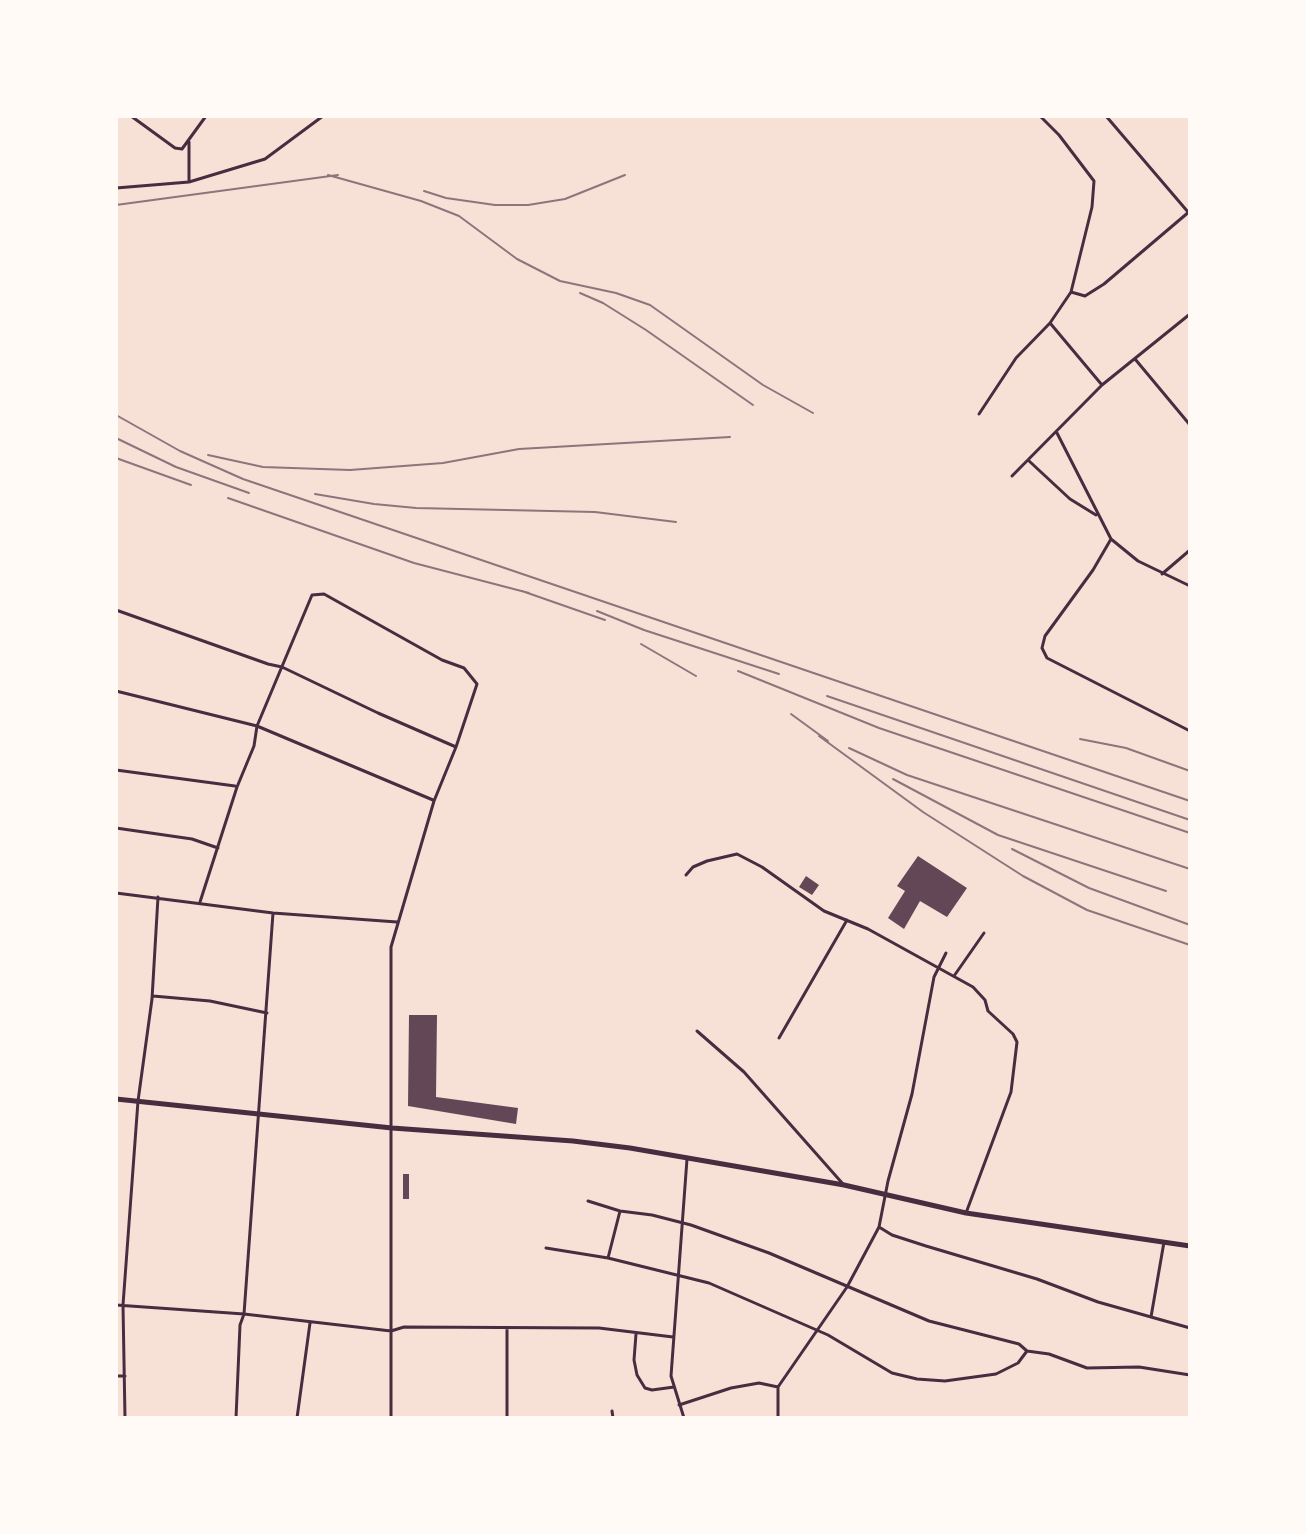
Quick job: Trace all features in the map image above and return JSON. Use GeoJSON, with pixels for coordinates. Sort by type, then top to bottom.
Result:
{"type":"FeatureCollection","features":[{"type":"Feature","properties":{"kind":"main road"},"geometry":{"type":"LineString","coordinates":[[116,1099],[392,1128],[573,1141],[844,1185],[966,1213],[1190,1246]]}},
{"type":"Feature","properties":{"kind":"street"},"geometry":{"type":"LineString","coordinates":[[131,116],[175,148],[182,149],[206,116]]}},
{"type":"Feature","properties":{"kind":"street"},"geometry":{"type":"LineString","coordinates":[[116,188],[189,182],[265,159],[322,116]]}},
{"type":"Feature","properties":{"kind":"street"},"geometry":{"type":"LineString","coordinates":[[979,414],[1016,358],[1050,323],[1071,292],[1092,207],[1094,181],[1059,135],[1040,116]]}},
{"type":"Feature","properties":{"kind":"street"},"geometry":{"type":"LineString","coordinates":[[1071,292],[1085,296],[1094,290],[1189,211],[1106,116]]}},
{"type":"Feature","properties":{"kind":"street"},"geometry":{"type":"LineString","coordinates":[[189,141],[189,182]]}},
{"type":"Feature","properties":{"kind":"street"},"geometry":{"type":"LineString","coordinates":[[1012,476],[1102,385],[1190,314]]}},
{"type":"Feature","properties":{"kind":"street"},"geometry":{"type":"LineString","coordinates":[[1050,323],[1102,385]]}},
{"type":"Feature","properties":{"kind":"street"},"geometry":{"type":"LineString","coordinates":[[1135,359],[1190,425]]}},
{"type":"Feature","properties":{"kind":"street"},"geometry":{"type":"LineString","coordinates":[[1057,433],[1111,539],[1138,561],[1190,586]]}},
{"type":"Feature","properties":{"kind":"street"},"geometry":{"type":"LineString","coordinates":[[1028,460],[1070,499],[1099,517]]}},
{"type":"Feature","properties":{"kind":"street"},"geometry":{"type":"LineString","coordinates":[[1111,539],[1093,570],[1045,636],[1042,648],[1047,658],[1190,731]]}},
{"type":"Feature","properties":{"kind":"street"},"geometry":{"type":"LineString","coordinates":[[1162,574],[1190,550]]}},
{"type":"Feature","properties":{"kind":"street"},"geometry":{"type":"LineString","coordinates":[[200,902],[237,787],[254,746],[257,726],[312,595],[324,594],[442,660],[464,668],[477,684],[434,801],[391,947],[391,1418]]}},
{"type":"Feature","properties":{"kind":"street"},"geometry":{"type":"LineString","coordinates":[[116,610],[282,667],[456,747]]}},
{"type":"Feature","properties":{"kind":"street"},"geometry":{"type":"LineString","coordinates":[[116,691],[257,726],[434,801]]}},
{"type":"Feature","properties":{"kind":"street"},"geometry":{"type":"LineString","coordinates":[[116,770],[237,787]]}},
{"type":"Feature","properties":{"kind":"street"},"geometry":{"type":"LineString","coordinates":[[116,828],[192,839],[218,848]]}},
{"type":"Feature","properties":{"kind":"street"},"geometry":{"type":"LineString","coordinates":[[686,875],[693,867],[707,861],[737,854],[762,867],[824,911],[901,946],[973,987],[985,1000],[988,1011],[1013,1034],[1017,1042],[1011,1092],[966,1213]]}},
{"type":"Feature","properties":{"kind":"street"},"geometry":{"type":"LineString","coordinates":[[116,893],[273,913],[397,922]]}},
{"type":"Feature","properties":{"kind":"street"},"geometry":{"type":"LineString","coordinates":[[125,1418],[123,1305],[138,1101],[152,996],[158,897]]}},
{"type":"Feature","properties":{"kind":"street"},"geometry":{"type":"LineString","coordinates":[[236,1418],[240,1325],[244,1314],[273,913]]}},
{"type":"Feature","properties":{"kind":"street"},"geometry":{"type":"LineString","coordinates":[[779,1038],[847,920]]}},
{"type":"Feature","properties":{"kind":"street"},"geometry":{"type":"LineString","coordinates":[[954,976],[984,933]]}},
{"type":"Feature","properties":{"kind":"street"},"geometry":{"type":"LineString","coordinates":[[778,1418],[778,1387],[847,1287],[879,1227],[912,1094],[938,968],[946,953]]}},
{"type":"Feature","properties":{"kind":"street"},"geometry":{"type":"LineString","coordinates":[[152,996],[210,1001],[267,1013]]}},
{"type":"Feature","properties":{"kind":"street"},"geometry":{"type":"LineString","coordinates":[[697,1031],[753,1082],[844,1185]]}},
{"type":"Feature","properties":{"kind":"street"},"geometry":{"type":"LineString","coordinates":[[684,1418],[671,1376],[687,1159]]}},
{"type":"Feature","properties":{"kind":"street"},"geometry":{"type":"LineString","coordinates":[[588,1201],[620,1211],[682,1223],[769,1253],[929,1321],[1019,1344],[1027,1351],[1049,1354],[1087,1368],[1139,1367],[1190,1375]]}},
{"type":"Feature","properties":{"kind":"street"},"geometry":{"type":"LineString","coordinates":[[608,1258],[620,1211]]}},
{"type":"Feature","properties":{"kind":"street"},"geometry":{"type":"LineString","coordinates":[[879,1227],[892,1235],[1037,1279],[1098,1302],[1190,1328]]}},
{"type":"Feature","properties":{"kind":"street"},"geometry":{"type":"LineString","coordinates":[[1151,1317],[1164,1242]]}},
{"type":"Feature","properties":{"kind":"street"},"geometry":{"type":"LineString","coordinates":[[546,1248],[608,1258],[709,1283],[816,1329],[892,1373],[917,1379],[945,1381],[996,1374],[1018,1363],[1027,1351]]}},
{"type":"Feature","properties":{"kind":"street"},"geometry":{"type":"LineString","coordinates":[[116,1305],[244,1314],[391,1331],[404,1327],[599,1328],[673,1337]]}},
{"type":"Feature","properties":{"kind":"street"},"geometry":{"type":"LineString","coordinates":[[297,1418],[310,1323]]}},
{"type":"Feature","properties":{"kind":"street"},"geometry":{"type":"LineString","coordinates":[[507,1328],[507,1418]]}},
{"type":"Feature","properties":{"kind":"street"},"geometry":{"type":"LineString","coordinates":[[636,1334],[634,1360],[637,1375],[645,1388],[674,1387]]}},
{"type":"Feature","properties":{"kind":"street"},"geometry":{"type":"LineString","coordinates":[[116,1376],[125,1376]]}},
{"type":"Feature","properties":{"kind":"street"},"geometry":{"type":"LineString","coordinates":[[679,1405],[745,1385],[759,1383],[778,1387]]}},
{"type":"Feature","properties":{"kind":"street"},"geometry":{"type":"LineString","coordinates":[[612,1411],[613,1418]]}},
{"type":"Feature","properties":{"kind":"building"},"geometry":{"type":"Polygon","coordinates":[[[918,856],[967,888],[947,917],[920,901],[904,929],[888,918],[905,891],[897,886],[918,856]]]}},
{"type":"Feature","properties":{"kind":"building"},"geometry":{"type":"Polygon","coordinates":[[[806,876],[819,885],[812,895],[799,887],[806,876]]]}},
{"type":"Feature","properties":{"kind":"building"},"geometry":{"type":"Polygon","coordinates":[[[409,1015],[437,1015],[436,1097],[518,1108],[516,1124],[408,1106],[409,1015]]]}},
{"type":"Feature","properties":{"kind":"building"},"geometry":{"type":"Polygon","coordinates":[[[403,1174],[409,1174],[409,1199],[403,1199],[403,1174]]]}},
{"type":"Feature","properties":{"kind":"railway"},"geometry":{"type":"LineString","coordinates":[[328,175],[421,201],[459,216],[517,259],[560,281],[616,293],[650,305],[763,385],[813,413]]}},
{"type":"Feature","properties":{"kind":"railway"},"geometry":{"type":"LineString","coordinates":[[116,205],[338,175]]}},
{"type":"Feature","properties":{"kind":"railway"},"geometry":{"type":"LineString","coordinates":[[424,191],[446,198],[495,205],[528,205],[565,199],[625,175]]}},
{"type":"Feature","properties":{"kind":"railway"},"geometry":{"type":"LineString","coordinates":[[580,293],[603,303],[646,330],[753,405]]}},
{"type":"Feature","properties":{"kind":"railway"},"geometry":{"type":"LineString","coordinates":[[116,415],[180,451],[243,479],[1190,801]]}},
{"type":"Feature","properties":{"kind":"railway"},"geometry":{"type":"LineString","coordinates":[[208,455],[263,467],[350,470],[443,463],[519,449],[730,437]]}},
{"type":"Feature","properties":{"kind":"railway"},"geometry":{"type":"LineString","coordinates":[[116,438],[176,467],[249,493]]}},
{"type":"Feature","properties":{"kind":"railway"},"geometry":{"type":"LineString","coordinates":[[116,458],[191,485]]}},
{"type":"Feature","properties":{"kind":"railway"},"geometry":{"type":"LineString","coordinates":[[315,494],[416,508],[595,512],[676,522]]}},
{"type":"Feature","properties":{"kind":"railway"},"geometry":{"type":"LineString","coordinates":[[228,498],[414,563],[529,593]]}},
{"type":"Feature","properties":{"kind":"railway"},"geometry":{"type":"LineString","coordinates":[[522,591],[605,620]]}},
{"type":"Feature","properties":{"kind":"railway"},"geometry":{"type":"LineString","coordinates":[[597,611],[644,630],[779,674]]}},
{"type":"Feature","properties":{"kind":"railway"},"geometry":{"type":"LineString","coordinates":[[641,644],[696,676]]}},
{"type":"Feature","properties":{"kind":"railway"},"geometry":{"type":"LineString","coordinates":[[738,671],[879,728],[1190,833]]}},
{"type":"Feature","properties":{"kind":"railway"},"geometry":{"type":"LineString","coordinates":[[827,696],[1190,820]]}},
{"type":"Feature","properties":{"kind":"railway"},"geometry":{"type":"LineString","coordinates":[[791,714],[828,741]]}},
{"type":"Feature","properties":{"kind":"railway"},"geometry":{"type":"LineString","coordinates":[[819,736],[923,812],[1023,876],[1087,910],[1190,945]]}},
{"type":"Feature","properties":{"kind":"railway"},"geometry":{"type":"LineString","coordinates":[[1080,739],[1126,748],[1190,771]]}},
{"type":"Feature","properties":{"kind":"railway"},"geometry":{"type":"LineString","coordinates":[[849,748],[907,775],[1190,869]]}},
{"type":"Feature","properties":{"kind":"railway"},"geometry":{"type":"LineString","coordinates":[[893,779],[998,835],[1166,891]]}},
{"type":"Feature","properties":{"kind":"railway"},"geometry":{"type":"LineString","coordinates":[[1012,849],[1089,888],[1190,925]]}}]}
